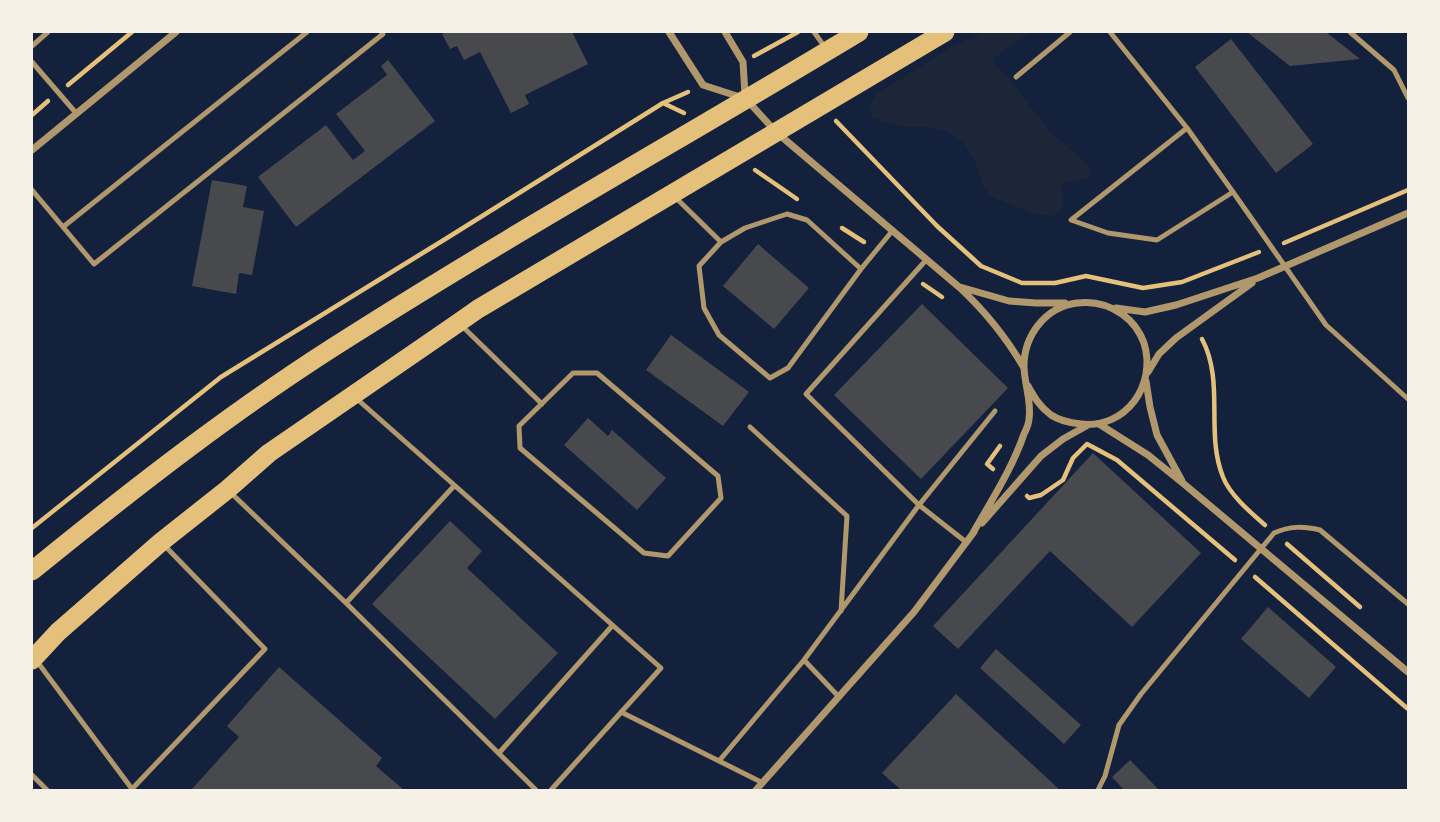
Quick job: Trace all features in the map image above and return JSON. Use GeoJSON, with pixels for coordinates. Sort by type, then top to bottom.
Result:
{"type":"FeatureCollection","features":[{"type":"Feature","properties":{"kind":"highway"},"geometry":{"type":"LineString","coordinates":[[32,571],[226,420],[349,337],[859,32]]}},
{"type":"Feature","properties":{"kind":"highway"},"geometry":{"type":"LineString","coordinates":[[33,659],[58,632],[160,542],[269,453],[478,309],[945,32]]}},
{"type":"Feature","properties":{"kind":"street"},"geometry":{"type":"LineString","coordinates":[[32,150],[176,32]]}},
{"type":"Feature","properties":{"kind":"street"},"geometry":{"type":"LineString","coordinates":[[669,32],[703,85],[746,99],[776,132],[981,308],[1007,340],[1024,368],[1030,419],[1017,456],[973,533]]}},
{"type":"Feature","properties":{"kind":"street"},"geometry":{"type":"LineString","coordinates":[[724,32],[743,62],[746,99]]}},
{"type":"Feature","properties":{"kind":"street"},"geometry":{"type":"LineString","coordinates":[[959,287],[1009,301],[1095,303],[1145,312],[1180,304],[1258,278],[1409,213]]}},
{"type":"Feature","properties":{"kind":"street"},"geometry":{"type":"LineString","coordinates":[[1028,386],[1038,403],[1052,415],[1069,423],[1099,424],[1115,418],[1129,408],[1139,395],[1159,354],[1176,338],[1258,278]]}},
{"type":"Feature","properties":{"kind":"street"},"geometry":{"type":"LineString","coordinates":[[1024,368],[1032,333],[1043,318],[1059,308],[1076,303]]}},
{"type":"Feature","properties":{"kind":"street"},"geometry":{"type":"LineString","coordinates":[[1112,308],[1129,319],[1141,335],[1147,354],[1150,407],[1157,435],[1184,484]]}},
{"type":"Feature","properties":{"kind":"street"},"geometry":{"type":"LineString","coordinates":[[1099,424],[1148,455],[1409,672]]}},
{"type":"Feature","properties":{"kind":"street"},"geometry":{"type":"LineString","coordinates":[[756,790],[914,612],[973,533],[1041,456],[1063,439],[1089,425]]}},
{"type":"Feature","properties":{"kind":"lane"},"geometry":{"type":"LineString","coordinates":[[32,46],[48,32]]}},
{"type":"Feature","properties":{"kind":"lane"},"geometry":{"type":"LineString","coordinates":[[63,227],[307,32]]}},
{"type":"Feature","properties":{"kind":"lane"},"geometry":{"type":"LineString","coordinates":[[32,190],[94,264],[383,34],[381,32]]}},
{"type":"Feature","properties":{"kind":"lane"},"geometry":{"type":"LineString","coordinates":[[814,32],[827,51]]}},
{"type":"Feature","properties":{"kind":"lane"},"geometry":{"type":"LineString","coordinates":[[1016,77],[1070,32]]}},
{"type":"Feature","properties":{"kind":"lane"},"geometry":{"type":"LineString","coordinates":[[1110,32],[1187,128],[1326,326],[1409,398]]}},
{"type":"Feature","properties":{"kind":"lane"},"geometry":{"type":"LineString","coordinates":[[1350,32],[1394,70],[1409,98]]}},
{"type":"Feature","properties":{"kind":"lane"},"geometry":{"type":"LineString","coordinates":[[32,62],[76,113]]}},
{"type":"Feature","properties":{"kind":"lane"},"geometry":{"type":"LineString","coordinates":[[1187,128],[1071,220],[1108,233],[1157,240],[1233,192]]}},
{"type":"Feature","properties":{"kind":"lane"},"geometry":{"type":"LineString","coordinates":[[673,195],[721,242]]}},
{"type":"Feature","properties":{"kind":"lane"},"geometry":{"type":"LineString","coordinates":[[861,269],[807,220],[786,214],[745,228],[721,242],[699,266],[704,308],[719,335],[770,378],[788,368],[893,230]]}},
{"type":"Feature","properties":{"kind":"lane"},"geometry":{"type":"LineString","coordinates":[[927,259],[806,394],[919,505],[966,542]]}},
{"type":"Feature","properties":{"kind":"lane"},"geometry":{"type":"LineString","coordinates":[[458,323],[542,404]]}},
{"type":"Feature","properties":{"kind":"lane"},"geometry":{"type":"LineString","coordinates":[[573,373],[597,373],[718,476],[721,498],[668,556],[644,553],[520,448],[520,426],[542,404],[573,373]]}},
{"type":"Feature","properties":{"kind":"lane"},"geometry":{"type":"LineString","coordinates":[[353,396],[661,668],[551,790]]}},
{"type":"Feature","properties":{"kind":"lane"},"geometry":{"type":"LineString","coordinates":[[719,761],[804,660],[919,505],[995,411]]}},
{"type":"Feature","properties":{"kind":"lane"},"geometry":{"type":"LineString","coordinates":[[750,427],[847,516],[841,611]]}},
{"type":"Feature","properties":{"kind":"lane"},"geometry":{"type":"LineString","coordinates":[[346,603],[454,486]]}},
{"type":"Feature","properties":{"kind":"lane"},"geometry":{"type":"LineString","coordinates":[[228,489],[536,790]]}},
{"type":"Feature","properties":{"kind":"lane"},"geometry":{"type":"LineString","coordinates":[[1098,790],[1105,776],[1119,725],[1141,694],[1275,533],[1285,528],[1304,526],[1320,530],[1409,604]]}},
{"type":"Feature","properties":{"kind":"lane"},"geometry":{"type":"LineString","coordinates":[[33,659],[133,790],[265,649],[160,542]]}},
{"type":"Feature","properties":{"kind":"lane"},"geometry":{"type":"LineString","coordinates":[[499,753],[612,626]]}},
{"type":"Feature","properties":{"kind":"lane"},"geometry":{"type":"LineString","coordinates":[[804,660],[839,697]]}},
{"type":"Feature","properties":{"kind":"lane"},"geometry":{"type":"LineString","coordinates":[[621,712],[762,783]]}},
{"type":"Feature","properties":{"kind":"lane"},"geometry":{"type":"LineString","coordinates":[[32,775],[46,790]]}},
{"type":"Feature","properties":{"kind":"path"},"geometry":{"type":"LineString","coordinates":[[32,115],[132,32]]}},
{"type":"Feature","properties":{"kind":"path"},"geometry":{"type":"LineString","coordinates":[[743,62],[798,32]]}},
{"type":"Feature","properties":{"kind":"path"},"geometry":{"type":"LineString","coordinates":[[32,528],[221,377],[663,103],[703,85]]}},
{"type":"Feature","properties":{"kind":"path"},"geometry":{"type":"LineString","coordinates":[[1169,285],[1180,304]]}},
{"type":"Feature","properties":{"kind":"path"},"geometry":{"type":"LineString","coordinates":[[1194,326],[1204,343],[1211,364],[1215,447],[1223,478],[1243,506],[1367,613]]}},
{"type":"Feature","properties":{"kind":"shaded area"},"geometry":{"type":"Polygon","coordinates":[[[983,32],[1031,32],[994,58],[993,63],[1010,80],[1053,135],[1089,166],[1090,178],[1061,183],[1064,199],[1061,210],[1052,216],[1035,214],[991,197],[982,184],[976,163],[963,142],[949,132],[929,127],[905,127],[872,118],[870,105],[877,94],[950,48],[983,32]]]}},
{"type":"Feature","properties":{"kind":"building"},"geometry":{"type":"Polygon","coordinates":[[[572,32],[588,64],[525,95],[529,104],[511,113],[480,52],[464,60],[457,46],[450,49],[442,34],[572,32]]]}},
{"type":"Feature","properties":{"kind":"building"},"geometry":{"type":"Polygon","coordinates":[[[1247,32],[1326,32],[1360,59],[1290,66],[1247,32]]]}},
{"type":"Feature","properties":{"kind":"building"},"geometry":{"type":"Polygon","coordinates":[[[1231,39],[1313,144],[1276,173],[1195,67],[1231,39]]]}},
{"type":"Feature","properties":{"kind":"building"},"geometry":{"type":"Polygon","coordinates":[[[388,60],[435,121],[296,227],[258,177],[326,125],[353,160],[365,151],[336,114],[387,75],[381,66],[388,60]]]}},
{"type":"Feature","properties":{"kind":"building"},"geometry":{"type":"Polygon","coordinates":[[[212,180],[247,186],[243,207],[264,211],[252,275],[239,273],[236,294],[192,286],[212,180]]]}},
{"type":"Feature","properties":{"kind":"building"},"geometry":{"type":"Polygon","coordinates":[[[758,244],[809,288],[774,329],[723,286],[758,244]]]}},
{"type":"Feature","properties":{"kind":"building"},"geometry":{"type":"Polygon","coordinates":[[[922,304],[1008,388],[921,479],[834,395],[922,304]]]}},
{"type":"Feature","properties":{"kind":"building"},"geometry":{"type":"Polygon","coordinates":[[[671,335],[749,392],[723,426],[646,370],[671,335]]]}},
{"type":"Feature","properties":{"kind":"building"},"geometry":{"type":"Polygon","coordinates":[[[588,418],[608,436],[612,430],[666,478],[637,510],[564,445],[588,418]]]}},
{"type":"Feature","properties":{"kind":"building"},"geometry":{"type":"Polygon","coordinates":[[[1093,453],[1201,553],[1132,627],[1050,551],[958,649],[933,626],[1093,453]]]}},
{"type":"Feature","properties":{"kind":"building"},"geometry":{"type":"Polygon","coordinates":[[[450,521],[482,551],[467,568],[558,653],[495,719],[372,604],[450,521]]]}},
{"type":"Feature","properties":{"kind":"building"},"geometry":{"type":"Polygon","coordinates":[[[1268,607],[1336,667],[1309,698],[1241,639],[1268,607]]]}},
{"type":"Feature","properties":{"kind":"building"},"geometry":{"type":"Polygon","coordinates":[[[996,649],[1081,725],[1064,744],[980,668],[996,649]]]}},
{"type":"Feature","properties":{"kind":"building"},"geometry":{"type":"Polygon","coordinates":[[[279,667],[382,758],[376,766],[404,790],[191,790],[239,737],[227,726],[279,667]]]}},
{"type":"Feature","properties":{"kind":"building"},"geometry":{"type":"Polygon","coordinates":[[[956,694],[1060,790],[901,790],[882,773],[956,694]]]}},
{"type":"Feature","properties":{"kind":"building"},"geometry":{"type":"Polygon","coordinates":[[[1130,760],[1159,790],[1124,790],[1112,777],[1130,760]]]}}]}
